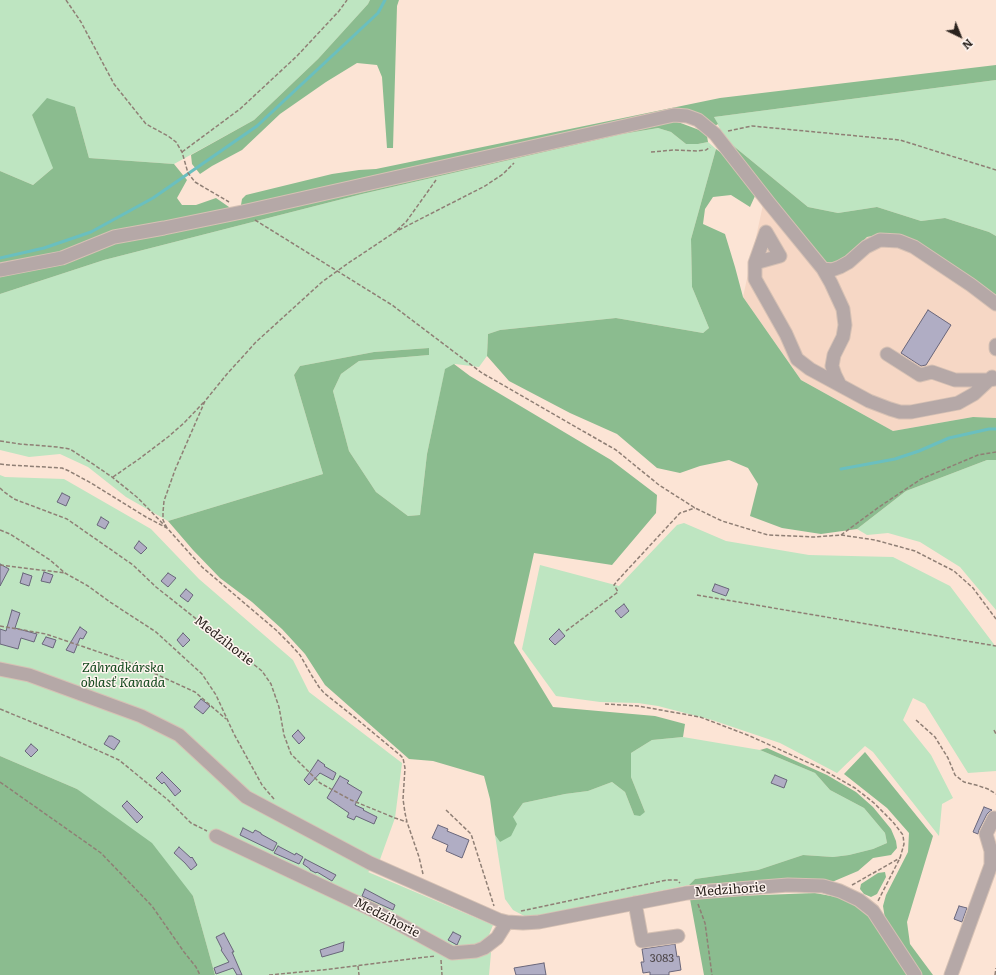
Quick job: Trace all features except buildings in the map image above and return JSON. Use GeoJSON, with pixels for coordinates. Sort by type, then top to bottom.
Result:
{"type":"FeatureCollection","features":[{"type":"Feature","properties":{"kind":"street"},"geometry":{"type":"LineString","coordinates":[[0,270],[62,258],[114,237],[242,212],[674,115],[687,116],[698,120],[717,136],[823,269],[831,283],[843,309],[845,325],[843,337],[834,355],[832,366],[840,385]]}},
{"type":"Feature","properties":{"kind":"street"},"geometry":{"type":"LineString","coordinates":[[823,269],[832,270],[840,267],[849,262],[866,246],[880,240],[899,241],[914,246],[996,304]]}},
{"type":"Feature","properties":{"kind":"street"},"geometry":{"type":"LineString","coordinates":[[755,263],[755,279],[786,334],[797,359],[810,369],[890,410],[911,412],[958,403],[974,394],[994,378]]}},
{"type":"Feature","properties":{"kind":"street"},"geometry":{"type":"LineString","coordinates":[[886,354],[920,375],[932,372],[954,380],[994,378]]}},
{"type":"Feature","properties":{"kind":"street","name":"Medzihorie"},"geometry":{"type":"LineString","coordinates":[[0,669],[29,675],[61,686],[141,716],[179,735],[246,797],[370,863],[503,921],[523,923],[539,922],[690,893],[788,886],[823,886],[840,891],[859,900],[873,911],[915,975]]}},
{"type":"Feature","properties":{"kind":"street"},"geometry":{"type":"LineString","coordinates":[[951,975],[992,865],[991,851],[986,834],[994,818]]}},
{"type":"Feature","properties":{"kind":"street","name":"Medzihorie"},"geometry":{"type":"LineString","coordinates":[[216,836],[377,912],[452,953],[484,948],[497,938],[503,921]]}},
{"type":"Feature","properties":{"kind":"street"},"geometry":{"type":"LineString","coordinates":[[635,903],[642,941],[678,936]]}},
{"type":"Feature","properties":{"kind":"path"},"geometry":{"type":"LineString","coordinates":[[66,0],[81,22],[114,84],[146,124],[176,142],[182,152],[188,173],[195,182],[392,305],[482,372],[616,450],[659,485],[696,508],[722,521],[768,535],[814,538],[841,535],[875,540],[915,551],[954,571],[973,588],[996,620]]}},
{"type":"Feature","properties":{"kind":"path"},"geometry":{"type":"LineString","coordinates":[[182,152],[240,109],[297,56],[339,12],[347,0]]}},
{"type":"Feature","properties":{"kind":"path"},"geometry":{"type":"LineString","coordinates":[[651,152],[706,150],[717,136],[752,126],[900,140],[996,170]]}},
{"type":"Feature","properties":{"kind":"path"},"geometry":{"type":"LineString","coordinates":[[112,477],[139,459],[184,423],[256,342],[322,282],[395,232],[485,186],[502,174],[527,148]]}},
{"type":"Feature","properties":{"kind":"path"},"geometry":{"type":"LineString","coordinates":[[395,232],[406,222],[432,187],[445,166]]}},
{"type":"Feature","properties":{"kind":"path"},"geometry":{"type":"LineString","coordinates":[[167,528],[163,520],[162,512],[164,501],[175,470],[205,401]]}},
{"type":"Feature","properties":{"kind":"path"},"geometry":{"type":"LineString","coordinates":[[0,441],[70,449],[112,477],[138,498],[202,566],[290,644],[300,655],[324,693],[400,755],[406,768],[404,799],[408,822],[422,867],[425,888]]}},
{"type":"Feature","properties":{"kind":"path"},"geometry":{"type":"LineString","coordinates":[[841,535],[921,479],[978,455],[996,452]]}},
{"type":"Feature","properties":{"kind":"path"},"geometry":{"type":"LineString","coordinates":[[0,464],[62,468],[70,470],[146,517],[167,528]]}},
{"type":"Feature","properties":{"kind":"path","name":"Medzihorie"},"geometry":{"type":"LineString","coordinates":[[0,488],[14,499],[66,519],[134,565],[156,588],[262,671],[271,684],[279,707],[284,735],[291,754],[320,783],[351,800],[408,822]]}},
{"type":"Feature","properties":{"kind":"path"},"geometry":{"type":"LineString","coordinates":[[566,631],[618,592],[614,585],[680,513],[696,508]]}},
{"type":"Feature","properties":{"kind":"path"},"geometry":{"type":"LineString","coordinates":[[0,530],[10,534],[50,560],[65,573],[88,586],[156,632],[202,674],[216,695],[234,734],[262,785],[274,800]]}},
{"type":"Feature","properties":{"kind":"path"},"geometry":{"type":"LineString","coordinates":[[0,565],[65,573]]}},
{"type":"Feature","properties":{"kind":"path"},"geometry":{"type":"LineString","coordinates":[[697,595],[996,646]]}},
{"type":"Feature","properties":{"kind":"path"},"geometry":{"type":"LineString","coordinates":[[0,626],[46,634],[134,664],[195,692],[228,720]]}},
{"type":"Feature","properties":{"kind":"path"},"geometry":{"type":"LineString","coordinates":[[605,704],[638,706],[700,717],[750,736],[820,768],[855,788],[874,803],[893,822],[903,835],[904,844],[900,858],[873,911]]}},
{"type":"Feature","properties":{"kind":"path"},"geometry":{"type":"LineString","coordinates":[[0,709],[119,760],[168,800],[191,823],[216,836]]}},
{"type":"Feature","properties":{"kind":"path"},"geometry":{"type":"LineString","coordinates":[[916,720],[935,737],[948,758],[954,775],[964,782],[976,785],[996,794]]}},
{"type":"Feature","properties":{"kind":"path"},"geometry":{"type":"LineString","coordinates":[[994,730],[996,734]]}},
{"type":"Feature","properties":{"kind":"path"},"geometry":{"type":"LineString","coordinates":[[0,782],[101,853],[152,906],[196,967],[200,975]]}},
{"type":"Feature","properties":{"kind":"path"},"geometry":{"type":"LineString","coordinates":[[446,810],[470,834],[484,873],[492,902],[503,921],[522,910],[667,880],[678,880],[690,893],[701,910],[705,922],[712,975]]}},
{"type":"Feature","properties":{"kind":"path"},"geometry":{"type":"LineString","coordinates":[[840,891],[900,858]]}},
{"type":"Feature","properties":{"kind":"path"},"geometry":{"type":"LineString","coordinates":[[269,975],[441,956],[442,975]]}},
{"type":"Feature","properties":{"kind":"path"},"geometry":{"type":"LineString","coordinates":[[358,966],[359,975]]}},
{"type":"Feature","properties":{"kind":"path"},"geometry":{"type":"LineString","coordinates":[[995,975],[996,968]]}},
{"type":"Feature","properties":{"kind":"shaded area"},"geometry":{"type":"Polygon","coordinates":[[[766,191],[849,255],[867,237],[887,233],[915,240],[996,295],[996,418],[973,417],[893,431],[801,380],[743,297],[766,191]]]}},
{"type":"Feature","properties":{"kind":"green space"},"geometry":{"type":"Polygon","coordinates":[[[0,0],[370,0],[318,59],[254,120],[174,164],[89,158],[75,107],[32,115],[54,167],[33,185],[0,171],[0,0]]]}},
{"type":"Feature","properties":{"kind":"green space"},"geometry":{"type":"Polygon","coordinates":[[[370,0],[399,0],[397,6],[393,148],[387,148],[382,77],[377,65],[357,63],[326,82],[280,114],[242,150],[200,174],[192,164],[191,155],[254,120],[318,59],[370,0]]]}},
{"type":"Feature","properties":{"kind":"green space"},"geometry":{"type":"Polygon","coordinates":[[[996,65],[996,80],[714,117],[718,124],[713,127],[701,116],[531,142],[400,170],[251,206],[241,205],[242,199],[246,195],[332,174],[376,169],[720,98],[996,65]]]}},
{"type":"Feature","properties":{"kind":"green space"},"geometry":{"type":"Polygon","coordinates":[[[996,80],[996,236],[989,232],[945,218],[921,221],[877,207],[838,213],[808,207],[725,139],[714,117],[996,80]]]}},
{"type":"Feature","properties":{"kind":"green space"},"geometry":{"type":"Polygon","coordinates":[[[47,98],[75,107],[89,158],[174,164],[187,180],[177,198],[182,205],[196,205],[216,198],[233,211],[62,254],[0,266],[0,171],[33,185],[53,168],[32,115],[47,98]]]}},
{"type":"Feature","properties":{"kind":"green space"},"geometry":{"type":"Polygon","coordinates":[[[657,122],[678,122],[702,131],[707,136],[708,142],[686,144],[671,132],[658,128],[622,134],[362,194],[104,260],[0,294],[0,277],[66,260],[118,240],[657,122]]]}},
{"type":"Feature","properties":{"kind":"green space"},"geometry":{"type":"Polygon","coordinates":[[[658,128],[671,132],[686,144],[708,142],[716,149],[691,239],[692,287],[709,328],[703,333],[616,318],[500,330],[488,334],[487,356],[479,367],[455,364],[445,370],[427,454],[420,515],[408,516],[376,492],[349,451],[333,391],[341,374],[359,361],[429,355],[429,348],[374,352],[300,366],[294,375],[323,474],[168,521],[126,497],[88,467],[60,454],[29,457],[0,450],[0,294],[104,260],[362,194],[622,134],[658,128]]]}},
{"type":"Feature","properties":{"kind":"green space"},"geometry":{"type":"Polygon","coordinates":[[[725,139],[808,207],[838,213],[877,207],[921,221],[945,218],[989,232],[996,236],[996,295],[952,264],[915,241],[888,233],[867,237],[849,255],[838,262],[822,263],[725,139]]]}},
{"type":"Feature","properties":{"kind":"green space"},"geometry":{"type":"Polygon","coordinates":[[[716,149],[725,156],[755,196],[750,207],[731,195],[713,197],[705,209],[703,224],[725,234],[743,297],[801,380],[893,431],[973,417],[996,418],[996,460],[987,460],[906,491],[857,529],[821,534],[782,528],[750,516],[758,484],[748,468],[729,460],[700,466],[680,473],[657,468],[617,434],[570,413],[509,381],[487,356],[488,334],[500,330],[616,318],[703,333],[709,328],[692,287],[691,239],[716,149]]]}},
{"type":"Feature","properties":{"kind":"green space"},"geometry":{"type":"Polygon","coordinates":[[[429,348],[429,355],[359,361],[341,374],[333,391],[349,451],[376,492],[408,516],[420,515],[427,454],[445,369],[454,364],[470,376],[611,460],[657,495],[656,513],[612,565],[534,553],[514,643],[553,707],[655,716],[685,724],[683,737],[652,740],[631,753],[631,777],[645,812],[640,816],[634,815],[625,792],[612,782],[588,791],[565,794],[523,803],[513,817],[517,824],[511,836],[500,842],[495,835],[490,799],[484,776],[433,761],[409,759],[325,685],[305,654],[282,629],[252,602],[220,578],[168,521],[323,474],[294,375],[300,366],[374,352],[429,348]]]}},
{"type":"Feature","properties":{"kind":"green space"},"geometry":{"type":"Polygon","coordinates":[[[987,460],[996,460],[996,610],[960,567],[920,542],[888,533],[867,535],[857,529],[906,491],[987,460]]]}},
{"type":"Feature","properties":{"kind":"green space","name":"Záhradkárska oblasť Kanada"},"geometry":{"type":"Polygon","coordinates":[[[0,475],[5,477],[64,479],[151,529],[199,579],[293,660],[309,692],[402,763],[395,818],[378,865],[368,872],[493,925],[487,940],[491,953],[489,975],[215,975],[193,896],[77,789],[0,756],[0,475]]]}},
{"type":"Feature","properties":{"kind":"green space"},"geometry":{"type":"Polygon","coordinates":[[[684,523],[726,541],[809,555],[893,557],[950,586],[996,647],[996,771],[968,773],[925,704],[913,698],[903,720],[931,755],[953,798],[942,804],[939,836],[873,752],[865,746],[837,773],[780,743],[712,720],[658,706],[638,703],[600,702],[556,696],[522,649],[540,565],[619,586],[677,525],[684,523]]]}},
{"type":"Feature","properties":{"kind":"green space"},"geometry":{"type":"Polygon","coordinates":[[[683,737],[760,750],[815,773],[830,790],[864,808],[885,833],[887,843],[873,849],[849,855],[833,857],[803,855],[758,870],[695,879],[689,885],[528,918],[513,910],[505,899],[495,835],[500,842],[513,817],[523,803],[565,794],[588,791],[612,782],[625,792],[634,815],[645,812],[631,777],[631,753],[652,740],[683,737]]]}},
{"type":"Feature","properties":{"kind":"green space"},"geometry":{"type":"Polygon","coordinates":[[[767,748],[827,775],[856,792],[873,807],[891,829],[897,848],[891,855],[873,858],[858,871],[832,882],[770,880],[689,885],[695,879],[758,870],[803,855],[833,857],[849,855],[873,849],[887,843],[885,833],[864,808],[830,790],[815,773],[760,750],[767,748]]]}},
{"type":"Feature","properties":{"kind":"green space"},"geometry":{"type":"Polygon","coordinates":[[[865,752],[933,836],[907,922],[910,944],[933,975],[922,975],[914,966],[885,919],[883,906],[886,895],[908,852],[909,833],[887,808],[844,774],[865,752]]]}},
{"type":"Feature","properties":{"kind":"green space"},"geometry":{"type":"Polygon","coordinates":[[[0,756],[77,789],[152,843],[193,896],[215,975],[0,975],[0,756]]]}},
{"type":"Feature","properties":{"kind":"green space"},"geometry":{"type":"Polygon","coordinates":[[[885,872],[886,877],[877,894],[871,897],[864,894],[860,889],[861,884],[878,873],[885,872]]]}},
{"type":"Feature","properties":{"kind":"green space"},"geometry":{"type":"Polygon","coordinates":[[[815,893],[847,899],[870,914],[910,975],[704,975],[690,899],[815,893]]]}},
{"type":"Feature","properties":{"kind":"waterway"},"geometry":{"type":"LineString","coordinates":[[0,258],[44,248],[91,232],[153,198],[257,126],[378,13],[385,0]]}},
{"type":"Feature","properties":{"kind":"waterway"},"geometry":{"type":"LineString","coordinates":[[841,469],[895,459],[919,451],[949,438],[989,429],[996,429]]}}]}
